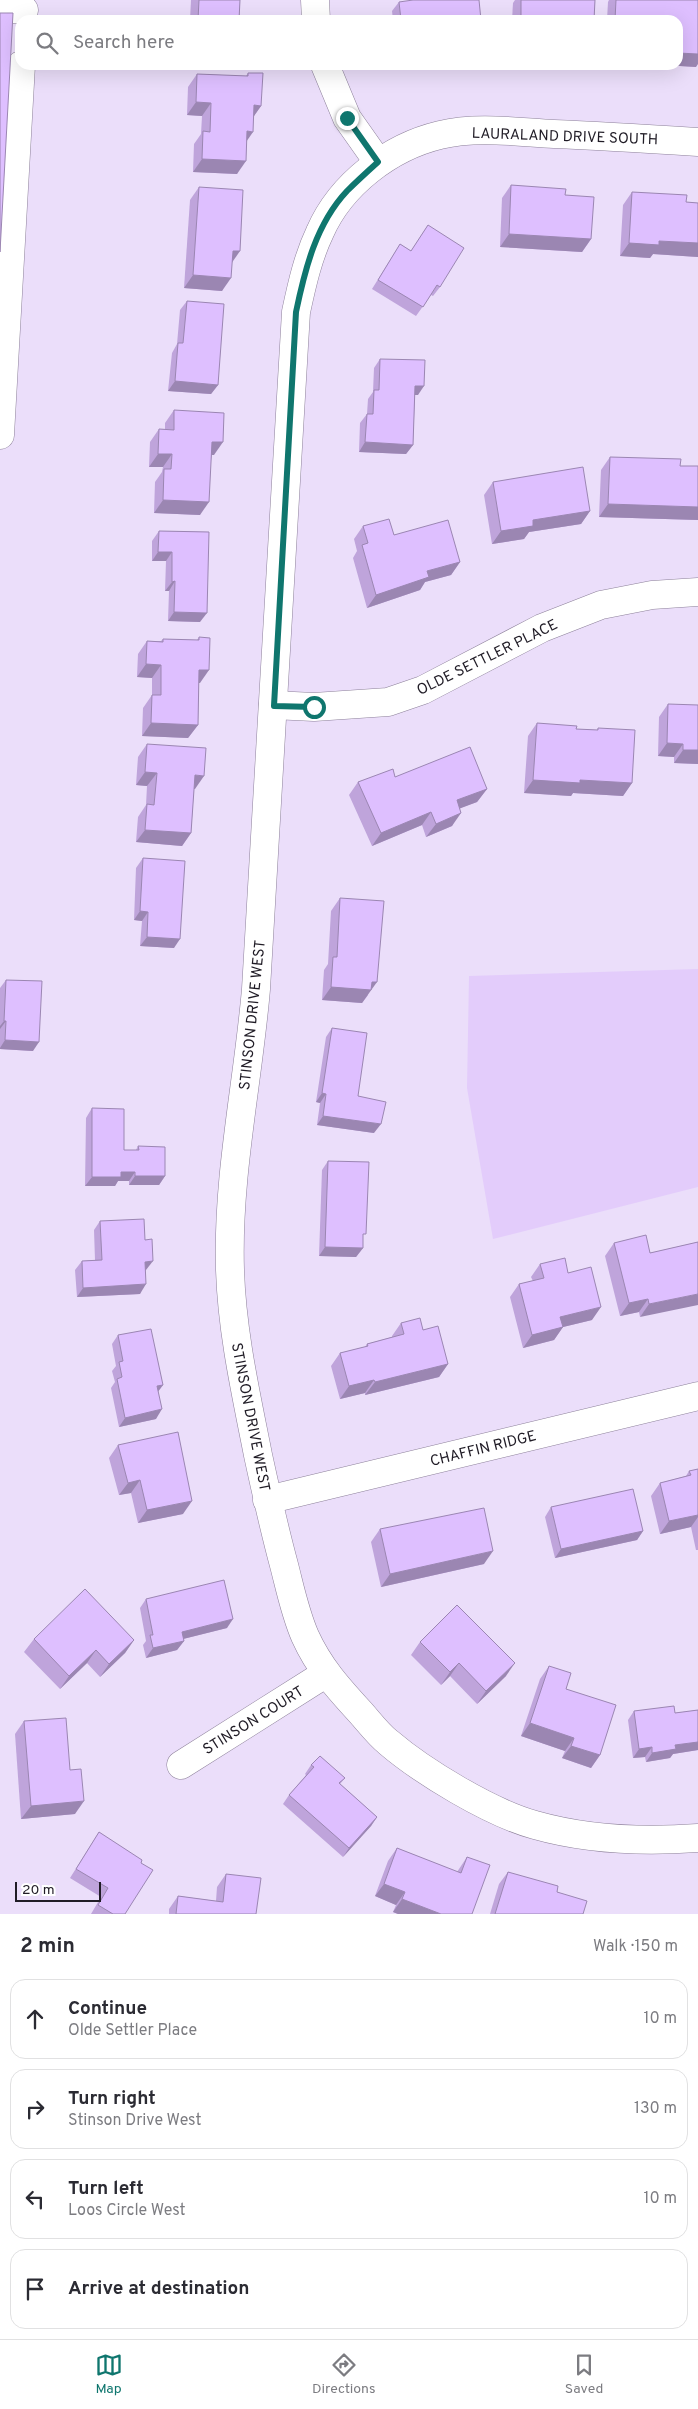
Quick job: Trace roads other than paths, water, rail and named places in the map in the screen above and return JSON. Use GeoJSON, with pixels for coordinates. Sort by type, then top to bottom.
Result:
{"type":"FeatureCollection","features":[{"type":"Feature","properties":{"kind":"street"},"geometry":{"type":"LineString","coordinates":[[315,0],[316,15]]}},
{"type":"Feature","properties":{"kind":"street"},"geometry":{"type":"LineString","coordinates":[[0,435],[21,70]]}},
{"type":"Feature","properties":{"kind":"street"},"geometry":{"type":"LineString","coordinates":[[327,70],[347,118],[378,162]]}},
{"type":"Feature","properties":{"kind":"street","name":"LAURALAND DRIVE SOUTH"},"geometry":{"type":"LineString","coordinates":[[378,162],[407,145],[442,134],[491,130],[698,142]]}},
{"type":"Feature","properties":{"kind":"street","name":"STINSON DRIVE WEST"},"geometry":{"type":"LineString","coordinates":[[378,162],[346,192],[320,230],[304,273],[296,312],[256,989],[250,1056],[234,1166],[230,1270],[234,1330],[267,1500],[292,1597],[304,1634],[325,1674],[387,1742],[438,1777],[484,1804],[533,1824],[571,1833],[611,1838],[667,1840],[698,1838]]}},
{"type":"Feature","properties":{"kind":"street","name":"OLDE SETTLER PLACE"},"geometry":{"type":"LineString","coordinates":[[274,706],[314,707],[388,702],[423,690],[542,628],[601,605],[652,595],[698,592]]}},
{"type":"Feature","properties":{"kind":"street","name":"CHAFFIN RIDGE"},"geometry":{"type":"LineString","coordinates":[[267,1500],[698,1396]]}},
{"type":"Feature","properties":{"kind":"street","name":"STINSON COURT"},"geometry":{"type":"LineString","coordinates":[[182,1765],[325,1674]]}}]}
